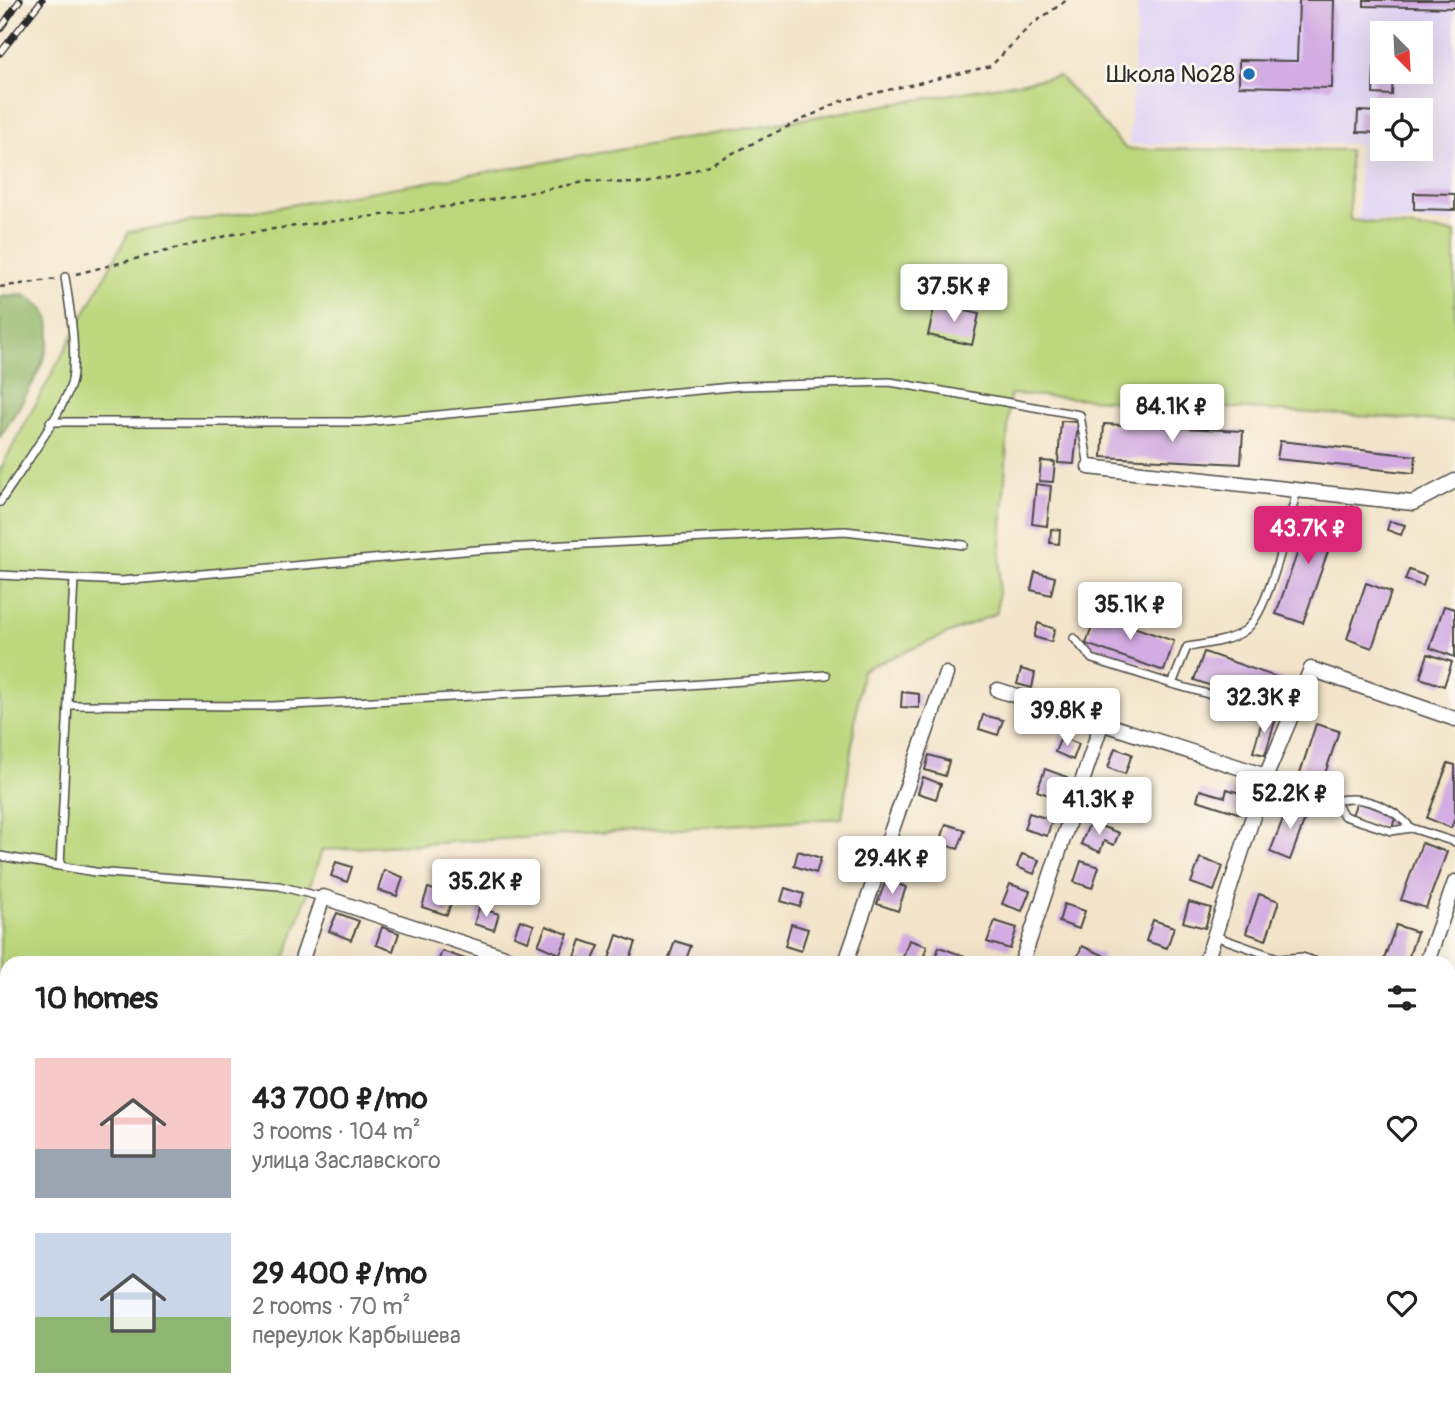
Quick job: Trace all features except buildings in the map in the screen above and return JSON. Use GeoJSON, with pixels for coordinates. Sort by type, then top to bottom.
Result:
{"type":"FeatureCollection","features":[{"type":"Feature","properties":{"kind":"street"},"geometry":{"type":"LineString","coordinates":[[1089,467],[1413,503],[1455,481]]}},
{"type":"Feature","properties":{"kind":"street"},"geometry":{"type":"LineString","coordinates":[[1208,956],[1266,776],[1311,669],[1455,719]]}},
{"type":"Feature","properties":{"kind":"street"},"geometry":{"type":"LineString","coordinates":[[848,956],[946,674]]}},
{"type":"Feature","properties":{"kind":"street"},"geometry":{"type":"LineString","coordinates":[[998,690],[1266,776]]}},
{"type":"Feature","properties":{"kind":"street"},"geometry":{"type":"LineString","coordinates":[[1024,956],[1102,722]]}},
{"type":"Feature","properties":{"kind":"street"},"geometry":{"type":"LineString","coordinates":[[1429,956],[1455,882]]}},
{"type":"Feature","properties":{"kind":"street"},"geometry":{"type":"LineString","coordinates":[[304,956],[323,897],[481,956]]}},
{"type":"Feature","properties":{"kind":"lane"},"geometry":{"type":"LineString","coordinates":[[0,502],[72,384],[74,344],[65,277]]}},
{"type":"Feature","properties":{"kind":"lane"},"geometry":{"type":"LineString","coordinates":[[50,422],[363,422],[741,386],[890,382],[1080,415],[1089,467]]}},
{"type":"Feature","properties":{"kind":"lane"},"geometry":{"type":"LineString","coordinates":[[1172,684],[1187,647],[1226,639],[1247,631],[1265,602],[1297,490]]}},
{"type":"Feature","properties":{"kind":"lane"},"geometry":{"type":"LineString","coordinates":[[0,576],[121,581],[486,549],[845,531],[964,545]]}},
{"type":"Feature","properties":{"kind":"lane"},"geometry":{"type":"LineString","coordinates":[[60,866],[74,579]]}},
{"type":"Feature","properties":{"kind":"lane"},"geometry":{"type":"LineString","coordinates":[[1074,638],[1092,659],[1291,717]]}},
{"type":"Feature","properties":{"kind":"lane"},"geometry":{"type":"LineString","coordinates":[[69,705],[272,706],[674,686],[826,675]]}},
{"type":"Feature","properties":{"kind":"lane"},"geometry":{"type":"LineString","coordinates":[[1266,776],[1335,801],[1351,797],[1398,812],[1411,828]]}},
{"type":"Feature","properties":{"kind":"lane"},"geometry":{"type":"LineString","coordinates":[[1335,801],[1344,816],[1391,831],[1411,828],[1455,842]]}},
{"type":"Feature","properties":{"kind":"lane"},"geometry":{"type":"LineString","coordinates":[[0,856],[95,872],[279,886],[323,897]]}},
{"type":"Feature","properties":{"kind":"lane"},"geometry":{"type":"LineString","coordinates":[[1214,935],[1268,956]]}},
{"type":"Feature","properties":{"kind":"path"},"geometry":{"type":"LineString","coordinates":[[0,288],[65,277],[234,234],[475,203],[590,181],[647,184],[702,168],[841,101],[991,66],[1031,25],[1067,0]]}},
{"type":"Feature","properties":{"kind":"shaded area","name":"Школа №28"},"geometry":{"type":"Polygon","coordinates":[[[1138,0],[1455,0],[1455,223],[1359,220],[1359,144],[1129,144],[1138,0]]]}},
{"type":"Feature","properties":{"kind":"green space"},"geometry":{"type":"Polygon","coordinates":[[[1059,76],[1126,149],[1349,150],[1350,220],[1455,233],[1455,422],[1010,394],[997,613],[862,670],[842,818],[322,850],[286,956],[0,956],[0,470],[129,232],[1059,76]]]}},
{"type":"Feature","properties":{"kind":"green space"},"geometry":{"type":"Polygon","coordinates":[[[24,295],[41,307],[48,317],[48,346],[26,396],[0,437],[0,297],[24,295]]]}},
{"type":"Feature","properties":{"kind":"railway"},"geometry":{"type":"LineString","coordinates":[[0,29],[20,0]]}},
{"type":"Feature","properties":{"kind":"railway"},"geometry":{"type":"LineString","coordinates":[[0,53],[42,0]]}},
{"type":"Feature","properties":{"kind":"place","name":"Школа №28"},"geometry":{"type":"Point","coordinates":[1249,74]}}]}
